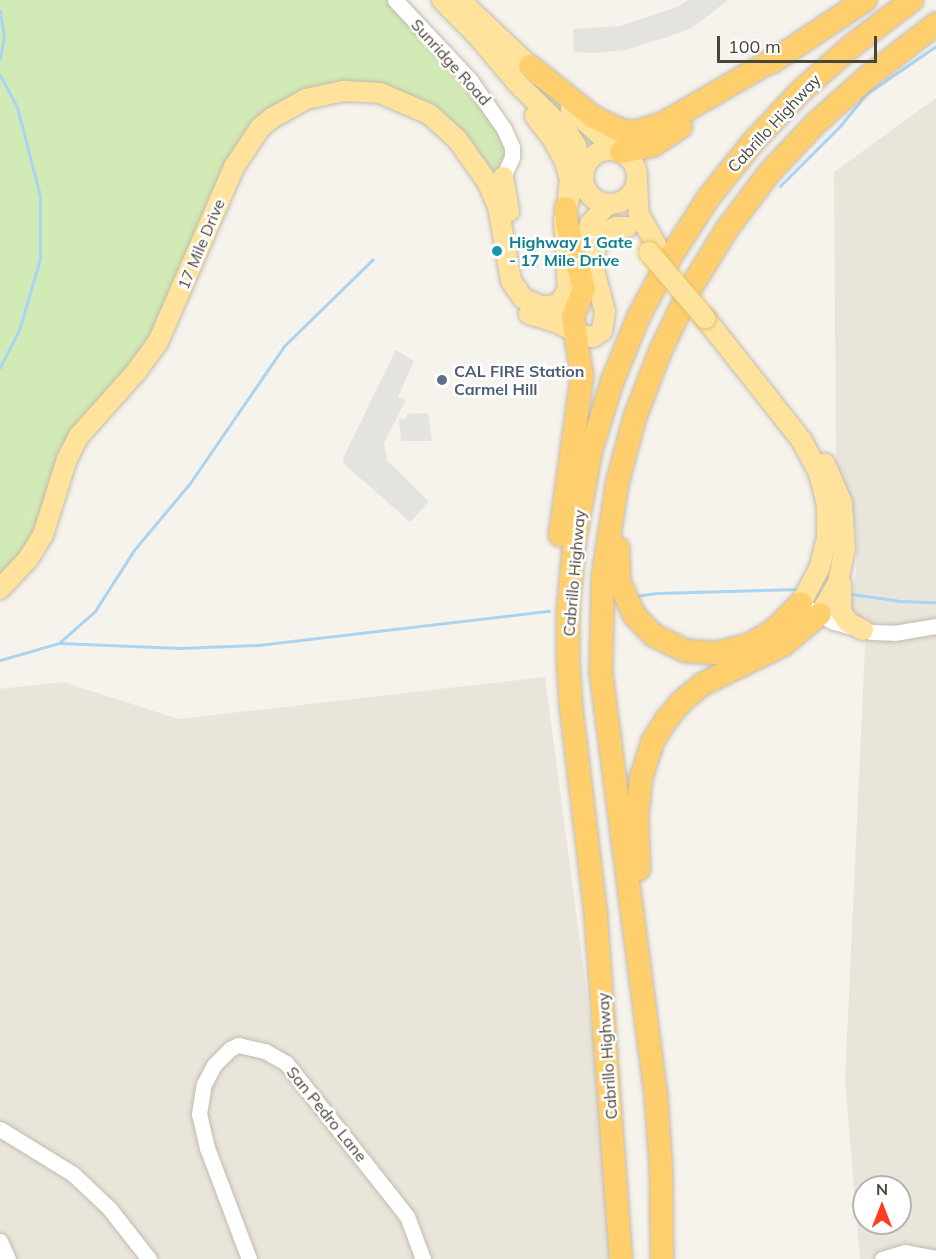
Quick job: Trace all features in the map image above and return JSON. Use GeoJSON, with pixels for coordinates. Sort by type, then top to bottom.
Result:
{"type":"FeatureCollection","features":[{"type":"Feature","properties":{"kind":"highway"},"geometry":{"type":"LineString","coordinates":[[619,151],[645,147],[662,140],[783,54],[865,0]]}},
{"type":"Feature","properties":{"kind":"highway","name":"Cabrillo Highway"},"geometry":{"type":"LineString","coordinates":[[621,1259],[591,869],[569,683],[570,578],[586,473],[609,390],[648,297],[695,216],[753,142],[818,76],[912,0]]}},
{"type":"Feature","properties":{"kind":"highway","name":"Cabrillo Highway"},"geometry":{"type":"LineString","coordinates":[[662,1259],[660,1143],[647,1018],[606,724],[601,648],[601,600],[607,542],[617,484],[647,384],[675,319],[702,268],[740,210],[785,155],[825,114],[869,76],[936,24]]}},
{"type":"Feature","properties":{"kind":"highway"},"geometry":{"type":"LineString","coordinates":[[530,66],[592,116],[620,130],[635,132],[648,130],[671,118],[783,54]]}},
{"type":"Feature","properties":{"kind":"highway"},"geometry":{"type":"LineString","coordinates":[[567,203],[567,224],[584,286],[573,317],[582,377],[561,525],[557,590],[560,636],[569,683]]}},
{"type":"Feature","properties":{"kind":"highway"},"geometry":{"type":"LineString","coordinates":[[629,439],[619,528],[618,574],[626,602],[648,630],[666,643],[686,651],[724,652],[748,645],[768,634],[786,620],[811,609]]}},
{"type":"Feature","properties":{"kind":"highway"},"geometry":{"type":"LineString","coordinates":[[638,951],[640,911],[638,794],[644,764],[657,733],[677,707],[698,687],[721,673],[783,645],[804,630],[811,609]]}},
{"type":"Feature","properties":{"kind":"main road"},"geometry":{"type":"LineString","coordinates":[[442,0],[477,34],[503,66],[571,136],[589,194],[608,205],[627,227],[652,249],[813,458],[827,506],[828,530],[811,609]]}},
{"type":"Feature","properties":{"kind":"main road"},"geometry":{"type":"LineString","coordinates":[[459,0],[530,66],[583,122],[634,164],[639,214],[652,249]]}},
{"type":"Feature","properties":{"kind":"main road"},"geometry":{"type":"LineString","coordinates":[[503,66],[520,97],[560,150],[569,174],[567,203]]}},
{"type":"Feature","properties":{"kind":"main road","name":"17 Mile Drive"},"geometry":{"type":"LineString","coordinates":[[0,589],[28,559],[43,536],[67,459],[78,437],[136,372],[158,342],[234,167],[260,128],[287,108],[306,99],[344,90],[380,93],[414,106],[442,124],[495,180],[507,269],[513,286],[523,298],[537,306],[552,307],[565,298],[569,286],[563,229],[572,186],[583,172]]}},
{"type":"Feature","properties":{"kind":"main road"},"geometry":{"type":"LineString","coordinates":[[583,172],[596,154],[606,150],[619,151]]}},
{"type":"Feature","properties":{"kind":"main road"},"geometry":{"type":"LineString","coordinates":[[495,180],[490,238],[501,284],[514,302],[527,313],[592,337],[604,328],[605,312],[587,254],[586,236],[590,224],[608,205],[620,203],[628,198],[637,182]]}},
{"type":"Feature","properties":{"kind":"main road"},"geometry":{"type":"LineString","coordinates":[[594,276],[595,251],[601,238],[614,228],[627,227]]}},
{"type":"Feature","properties":{"kind":"main road"},"geometry":{"type":"LineString","coordinates":[[802,441],[824,462],[839,494],[845,520],[840,609],[848,622],[863,630]]}},
{"type":"Feature","properties":{"kind":"main road"},"geometry":{"type":"LineString","coordinates":[[811,609],[835,591],[843,566]]}},
{"type":"Feature","properties":{"kind":"street","name":"Sunridge Road"},"geometry":{"type":"LineString","coordinates":[[395,0],[470,80],[499,119],[513,152],[511,161],[495,180]]}},
{"type":"Feature","properties":{"kind":"street"},"geometry":{"type":"LineString","coordinates":[[811,609],[863,630],[894,633],[936,626]]}},
{"type":"Feature","properties":{"kind":"street","name":"San Pedro Lane"},"geometry":{"type":"LineString","coordinates":[[249,1259],[207,1148],[199,1114],[204,1084],[214,1065],[230,1049],[238,1045],[265,1051],[286,1063],[407,1216],[423,1259]]}},
{"type":"Feature","properties":{"kind":"street"},"geometry":{"type":"LineString","coordinates":[[0,1129],[50,1157],[80,1180],[109,1208],[149,1259]]}},
{"type":"Feature","properties":{"kind":"street"},"geometry":{"type":"LineString","coordinates":[[0,1241],[8,1259]]}},
{"type":"Feature","properties":{"kind":"street"},"geometry":{"type":"LineString","coordinates":[[882,1259],[905,1251],[936,1258]]}},
{"type":"Feature","properties":{"kind":"shaded area"},"geometry":{"type":"Polygon","coordinates":[[[688,0],[728,0],[692,28],[670,36],[625,50],[597,53],[574,52],[573,29],[620,26],[677,7],[688,0]]]}},
{"type":"Feature","properties":{"kind":"shaded area"},"geometry":{"type":"Polygon","coordinates":[[[936,98],[936,1259],[860,1259],[858,1235],[912,1235],[912,1175],[853,1175],[845,1081],[866,624],[860,621],[850,606],[856,572],[857,536],[849,495],[836,466],[834,172],[936,98]]]}},
{"type":"Feature","properties":{"kind":"shaded area"},"geometry":{"type":"Polygon","coordinates":[[[535,245],[539,268],[529,269],[525,247],[535,245]]]}},
{"type":"Feature","properties":{"kind":"shaded area"},"geometry":{"type":"Polygon","coordinates":[[[396,350],[414,361],[398,397],[406,400],[384,443],[387,460],[429,502],[410,522],[344,464],[343,458],[396,350]]]}},
{"type":"Feature","properties":{"kind":"shaded area"},"geometry":{"type":"Polygon","coordinates":[[[428,413],[432,441],[401,441],[399,419],[407,418],[407,414],[428,413]]]}},
{"type":"Feature","properties":{"kind":"shaded area"},"geometry":{"type":"Polygon","coordinates":[[[545,677],[597,1070],[610,1259],[0,1259],[0,689],[63,682],[179,719],[545,677]]]}},
{"type":"Feature","properties":{"kind":"green space"},"geometry":{"type":"Polygon","coordinates":[[[0,0],[395,0],[470,80],[513,152],[488,183],[442,125],[344,91],[260,128],[173,311],[94,417],[50,517],[0,589],[0,0]]]}},
{"type":"Feature","properties":{"kind":"green space"},"geometry":{"type":"Polygon","coordinates":[[[483,29],[596,142],[591,145],[583,142],[518,76],[483,29]]]}},
{"type":"Feature","properties":{"kind":"waterway"},"geometry":{"type":"LineString","coordinates":[[0,11],[4,36],[0,59]]}},
{"type":"Feature","properties":{"kind":"waterway"},"geometry":{"type":"LineString","coordinates":[[780,186],[840,126],[866,94],[936,46]]}},
{"type":"Feature","properties":{"kind":"waterway"},"geometry":{"type":"LineString","coordinates":[[0,75],[17,107],[40,196],[40,259],[19,330],[0,367]]}},
{"type":"Feature","properties":{"kind":"waterway"},"geometry":{"type":"LineString","coordinates":[[60,642],[95,611],[134,550],[190,483],[284,346],[373,259]]}},
{"type":"Feature","properties":{"kind":"waterway"},"geometry":{"type":"LineString","coordinates":[[635,596],[657,593],[799,589]]}},
{"type":"Feature","properties":{"kind":"waterway"},"geometry":{"type":"LineString","coordinates":[[852,594],[900,601],[936,602]]}},
{"type":"Feature","properties":{"kind":"waterway"},"geometry":{"type":"LineString","coordinates":[[0,660],[59,643],[180,648],[258,645],[549,611]]}},
{"type":"Feature","properties":{"kind":"place","name":"Highway 1 Gate - 17 Mile Drive"},"geometry":{"type":"Point","coordinates":[497,251]}},
{"type":"Feature","properties":{"kind":"place","name":"CAL FIRE Station Carmel Hill"},"geometry":{"type":"Point","coordinates":[442,380]}}]}
